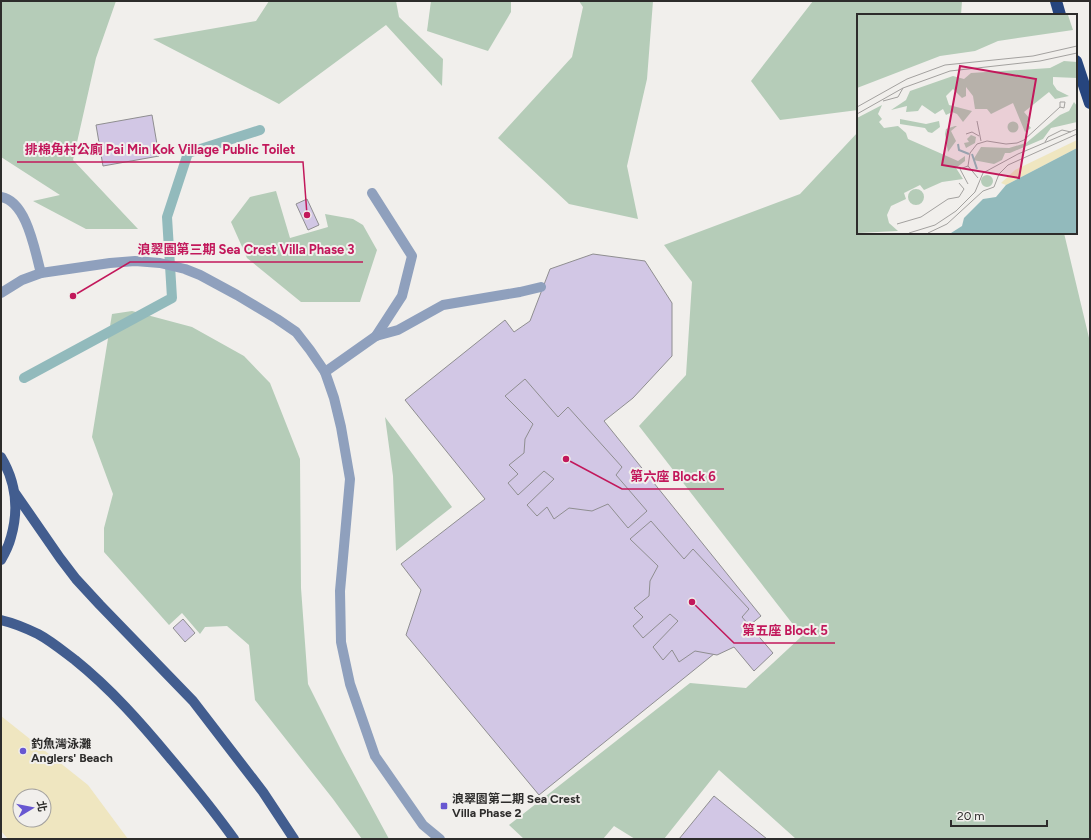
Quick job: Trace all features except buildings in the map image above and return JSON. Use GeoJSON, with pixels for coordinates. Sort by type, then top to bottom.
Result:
{"type":"FeatureCollection","features":[{"type":"Feature","properties":{"kind":"highway"},"geometry":{"type":"LineString","coordinates":[[1056,1],[1060,14]]}},
{"type":"Feature","properties":{"kind":"highway"},"geometry":{"type":"LineString","coordinates":[[1077,64],[1090,103]]}},
{"type":"Feature","properties":{"kind":"main road"},"geometry":{"type":"LineString","coordinates":[[1,457],[8,468],[15,493],[16,516],[11,539],[1,560]]}},
{"type":"Feature","properties":{"kind":"main road"},"geometry":{"type":"LineString","coordinates":[[15,493],[76,579],[193,701],[264,792],[294,839]]}},
{"type":"Feature","properties":{"kind":"main road"},"geometry":{"type":"LineString","coordinates":[[1,620],[15,624],[38,634],[63,650],[104,685],[156,741],[202,796],[234,839]]}},
{"type":"Feature","properties":{"kind":"street"},"geometry":{"type":"LineString","coordinates":[[372,193],[412,256],[402,296],[376,336]]}},
{"type":"Feature","properties":{"kind":"street"},"geometry":{"type":"LineString","coordinates":[[1,197],[7,198],[20,210],[30,230],[41,273]]}},
{"type":"Feature","properties":{"kind":"street"},"geometry":{"type":"LineString","coordinates":[[1,294],[22,280],[41,273],[110,263],[136,261],[160,263],[185,269],[200,275],[259,308],[296,332],[325,372],[334,398],[341,427],[350,479],[340,591],[341,642],[350,684],[375,756],[423,825],[440,839]]}},
{"type":"Feature","properties":{"kind":"street"},"geometry":{"type":"LineString","coordinates":[[325,372],[376,336],[398,330],[444,305],[541,287]]}},
{"type":"Feature","properties":{"kind":"green space"},"geometry":{"type":"Polygon","coordinates":[[[1,1],[116,1],[96,58],[73,160],[138,229],[86,229],[33,201],[60,195],[1,157],[1,1]]]}},
{"type":"Feature","properties":{"kind":"green space"},"geometry":{"type":"Polygon","coordinates":[[[269,1],[396,1],[399,17],[443,59],[442,86],[386,25],[279,104],[153,39],[256,21],[269,1]]]}},
{"type":"Feature","properties":{"kind":"green space"},"geometry":{"type":"Polygon","coordinates":[[[431,1],[511,1],[511,12],[488,51],[427,31],[431,1]]]}},
{"type":"Feature","properties":{"kind":"green space"},"geometry":{"type":"Polygon","coordinates":[[[579,1],[653,1],[647,79],[627,166],[638,219],[569,204],[498,138],[572,57],[583,7],[579,1]]]}},
{"type":"Feature","properties":{"kind":"green space"},"geometry":{"type":"Polygon","coordinates":[[[813,1],[962,1],[961,14],[857,14],[857,110],[780,120],[751,81],[813,1]]]}},
{"type":"Feature","properties":{"kind":"green space"},"geometry":{"type":"Polygon","coordinates":[[[857,133],[857,234],[1064,234],[1090,342],[1090,839],[796,839],[719,770],[664,839],[635,839],[614,826],[603,839],[524,839],[509,825],[690,683],[746,688],[802,636],[639,426],[686,375],[692,282],[664,245],[800,194],[857,133]]]}},
{"type":"Feature","properties":{"kind":"green space"},"geometry":{"type":"Polygon","coordinates":[[[276,191],[290,238],[328,227],[325,214],[353,219],[363,225],[377,250],[360,302],[301,302],[247,258],[231,222],[250,197],[276,191]]]}},
{"type":"Feature","properties":{"kind":"green space"},"geometry":{"type":"Polygon","coordinates":[[[132,311],[192,327],[244,356],[270,383],[300,459],[301,588],[308,684],[342,752],[389,839],[362,839],[333,799],[255,700],[249,645],[227,626],[205,627],[200,634],[182,613],[169,625],[104,552],[104,528],[113,494],[92,437],[112,314],[132,311]]]}},
{"type":"Feature","properties":{"kind":"green space"},"geometry":{"type":"Polygon","coordinates":[[[385,417],[452,507],[396,551],[393,476],[385,417]]]}},
{"type":"Feature","properties":{"kind":"sand","name":"釣魚灣泳灘 Anglers' Beach"},"geometry":{"type":"Polygon","coordinates":[[[1,716],[88,785],[128,839],[8,839],[1,831],[1,716]]]}},
{"type":"Feature","properties":{"kind":"waterway"},"geometry":{"type":"LineString","coordinates":[[24,378],[172,298],[167,217],[188,153],[260,130]]}},
{"type":"Feature","properties":{"kind":"place","name":"排棉角村公廁 Pai Min Kok Village Public Toilet"},"geometry":{"type":"Point","coordinates":[307,215]}},
{"type":"Feature","properties":{"kind":"place","name":"浪翠園第三期 Sea Crest Villa Phase 3"},"geometry":{"type":"Point","coordinates":[73,296]}},
{"type":"Feature","properties":{"kind":"place","name":"第六座 Block 6"},"geometry":{"type":"Point","coordinates":[566,459]}},
{"type":"Feature","properties":{"kind":"place","name":"第五座 Block 5"},"geometry":{"type":"Point","coordinates":[692,602]}},
{"type":"Feature","properties":{"kind":"place","name":"釣魚灣泳灘 Anglers' Beach"},"geometry":{"type":"Point","coordinates":[23,751]}},
{"type":"Feature","properties":{"kind":"place","name":"浪翠園第二期 Sea Crest Villa Phase 2"},"geometry":{"type":"Point","coordinates":[444,806]}}]}
